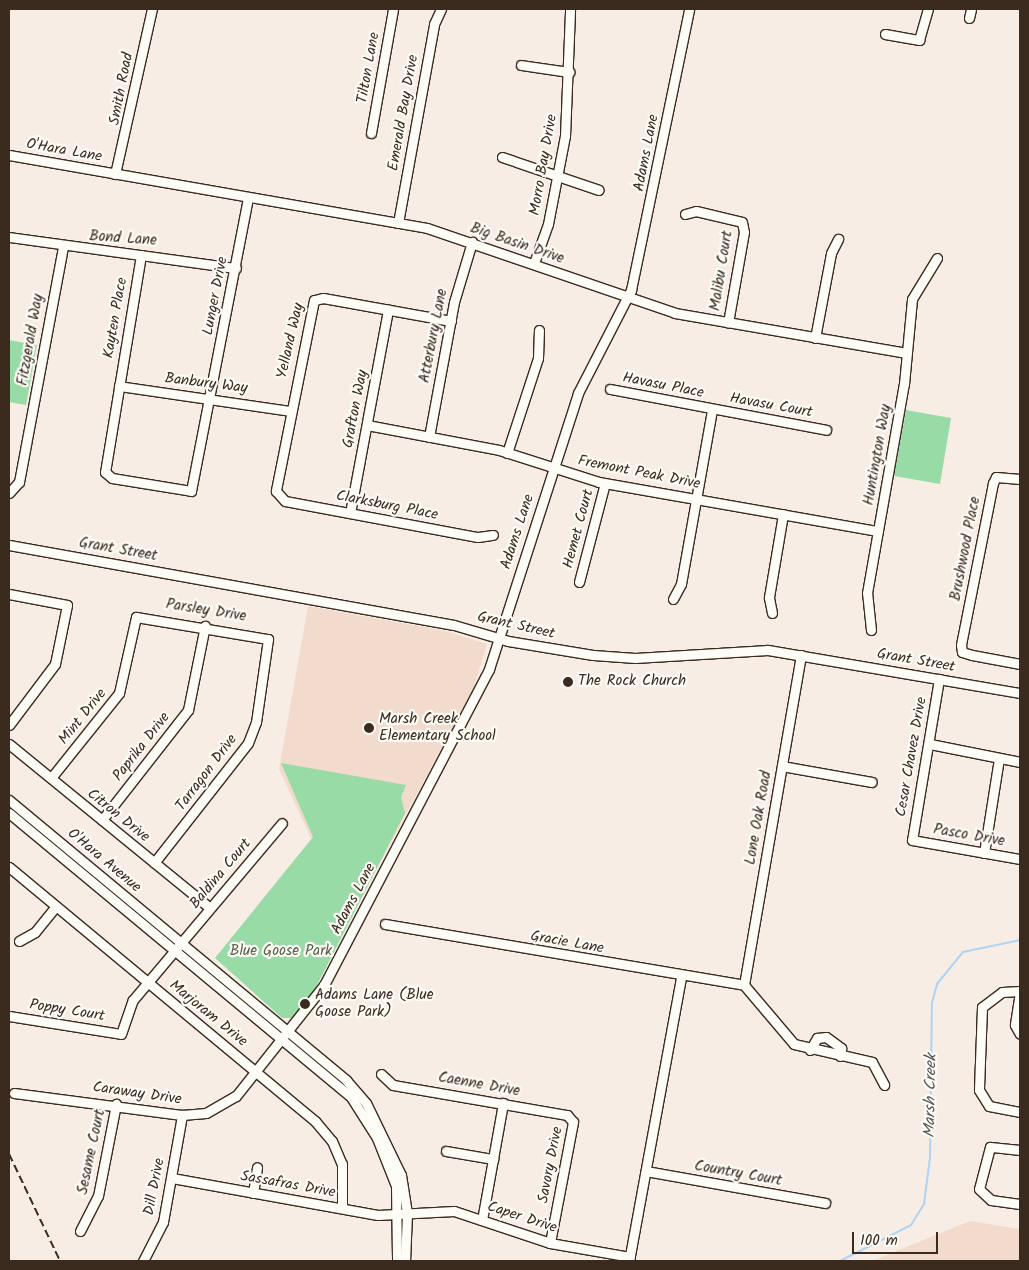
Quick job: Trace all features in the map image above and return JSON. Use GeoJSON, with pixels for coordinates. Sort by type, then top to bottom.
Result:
{"type":"FeatureCollection","features":[{"type":"Feature","properties":{"kind":"street","name":"Smith Road"},"geometry":{"type":"LineString","coordinates":[[115,174],[152,9]]}},
{"type":"Feature","properties":{"kind":"street","name":"Tilton Lane"},"geometry":{"type":"LineString","coordinates":[[371,133],[393,9]]}},
{"type":"Feature","properties":{"kind":"street","name":"Emerald Bay Drive"},"geometry":{"type":"LineString","coordinates":[[398,223],[434,24],[442,9]]}},
{"type":"Feature","properties":{"kind":"street","name":"Morro Bay Drive"},"geometry":{"type":"LineString","coordinates":[[534,263],[558,176],[569,72],[570,9]]}},
{"type":"Feature","properties":{"kind":"street","name":"Adams Lane"},"geometry":{"type":"LineString","coordinates":[[287,1036],[338,959],[484,679],[581,387],[628,297],[658,170],[688,9]]}},
{"type":"Feature","properties":{"kind":"street"},"geometry":{"type":"LineString","coordinates":[[885,34],[919,40],[928,9]]}},
{"type":"Feature","properties":{"kind":"street"},"geometry":{"type":"LineString","coordinates":[[521,65],[569,72]]}},
{"type":"Feature","properties":{"kind":"street","name":"O'Hara Lane"},"geometry":{"type":"LineString","coordinates":[[9,155],[115,174]]}},
{"type":"Feature","properties":{"kind":"street"},"geometry":{"type":"LineString","coordinates":[[502,157],[599,190]]}},
{"type":"Feature","properties":{"kind":"street","name":"Big Basin Drive"},"geometry":{"type":"LineString","coordinates":[[115,174],[398,223],[472,242],[628,297],[728,323],[907,354]]}},
{"type":"Feature","properties":{"kind":"street","name":"Lunger Drive"},"geometry":{"type":"LineString","coordinates":[[210,400],[248,197]]}},
{"type":"Feature","properties":{"kind":"street","name":"Malibu Court"},"geometry":{"type":"LineString","coordinates":[[684,214],[696,211],[742,222],[744,232],[728,323]]}},
{"type":"Feature","properties":{"kind":"street","name":"Bond Lane"},"geometry":{"type":"LineString","coordinates":[[9,237],[63,247],[236,268]]}},
{"type":"Feature","properties":{"kind":"street"},"geometry":{"type":"LineString","coordinates":[[815,338],[831,253],[838,239]]}},
{"type":"Feature","properties":{"kind":"street","name":"Atterbury Lane"},"geometry":{"type":"LineString","coordinates":[[429,437],[451,321],[472,242]]}},
{"type":"Feature","properties":{"kind":"street","name":"Fitzgerald Way"},"geometry":{"type":"LineString","coordinates":[[9,493],[19,482],[63,247]]}},
{"type":"Feature","properties":{"kind":"street","name":"Kayten Place"},"geometry":{"type":"LineString","coordinates":[[141,255],[118,386],[106,475],[189,491],[195,486],[210,400]]}},
{"type":"Feature","properties":{"kind":"street","name":"Huntington Way"},"geometry":{"type":"LineString","coordinates":[[871,630],[868,593],[904,384],[914,293],[937,258]]}},
{"type":"Feature","properties":{"kind":"street","name":"Yelland Way"},"geometry":{"type":"LineString","coordinates":[[278,495],[290,411],[314,300],[451,321]]}},
{"type":"Feature","properties":{"kind":"street","name":"Grafton Way"},"geometry":{"type":"LineString","coordinates":[[350,514],[388,310]]}},
{"type":"Feature","properties":{"kind":"street"},"geometry":{"type":"LineString","coordinates":[[507,453],[538,358],[538,330]]}},
{"type":"Feature","properties":{"kind":"street","name":"Banbury Way"},"geometry":{"type":"LineString","coordinates":[[118,386],[210,400],[234,400],[290,411]]}},
{"type":"Feature","properties":{"kind":"street","name":"Havasu Place"},"geometry":{"type":"LineString","coordinates":[[610,389],[712,410]]}},
{"type":"Feature","properties":{"kind":"street"},"geometry":{"type":"LineString","coordinates":[[673,598],[681,584],[712,410]]}},
{"type":"Feature","properties":{"kind":"street","name":"Havasu Court"},"geometry":{"type":"LineString","coordinates":[[712,410],[826,430]]}},
{"type":"Feature","properties":{"kind":"street","name":"Fremont Peak Drive"},"geometry":{"type":"LineString","coordinates":[[367,425],[507,453],[605,483],[878,531]]}},
{"type":"Feature","properties":{"kind":"street","name":"Brushwood Place"},"geometry":{"type":"LineString","coordinates":[[1020,479],[996,477],[993,482],[962,652],[1020,664]]}},
{"type":"Feature","properties":{"kind":"street","name":"Hemet Court"},"geometry":{"type":"LineString","coordinates":[[579,582],[605,483]]}},
{"type":"Feature","properties":{"kind":"street","name":"Clarksburg Place"},"geometry":{"type":"LineString","coordinates":[[278,495],[285,501],[350,514],[478,537],[493,535]]}},
{"type":"Feature","properties":{"kind":"street"},"geometry":{"type":"LineString","coordinates":[[772,613],[769,598],[783,514]]}},
{"type":"Feature","properties":{"kind":"street","name":"Grant Street"},"geometry":{"type":"LineString","coordinates":[[9,545],[454,625],[498,638],[613,657],[738,649],[801,656],[1020,693]]}},
{"type":"Feature","properties":{"kind":"street"},"geometry":{"type":"LineString","coordinates":[[9,594],[68,604],[55,664],[9,725]]}},
{"type":"Feature","properties":{"kind":"street","name":"Parsley Drive"},"geometry":{"type":"LineString","coordinates":[[144,615],[263,635]]}},
{"type":"Feature","properties":{"kind":"street","name":"Mint Drive"},"geometry":{"type":"LineString","coordinates":[[50,778],[119,693],[128,666],[133,623],[144,615]]}},
{"type":"Feature","properties":{"kind":"street","name":"Paprika Drive"},"geometry":{"type":"LineString","coordinates":[[102,820],[188,710],[206,626]]}},
{"type":"Feature","properties":{"kind":"street","name":"Tarragon Drive"},"geometry":{"type":"LineString","coordinates":[[154,863],[248,743],[270,645],[263,635]]}},
{"type":"Feature","properties":{"kind":"street","name":"Lone Oak Road"},"geometry":{"type":"LineString","coordinates":[[744,985],[801,656]]}},
{"type":"Feature","properties":{"kind":"street","name":"Cesar Chavez Drive"},"geometry":{"type":"LineString","coordinates":[[912,840],[930,744],[939,679]]}},
{"type":"Feature","properties":{"kind":"street","name":"Citron Drive"},"geometry":{"type":"LineString","coordinates":[[9,744],[210,908]]}},
{"type":"Feature","properties":{"kind":"street"},"geometry":{"type":"LineString","coordinates":[[930,744],[1020,762]]}},
{"type":"Feature","properties":{"kind":"street"},"geometry":{"type":"LineString","coordinates":[[984,853],[999,758]]}},
{"type":"Feature","properties":{"kind":"street"},"geometry":{"type":"LineString","coordinates":[[782,766],[872,782]]}},
{"type":"Feature","properties":{"kind":"street","name":"O'Hara Avenue"},"geometry":{"type":"LineString","coordinates":[[9,800],[287,1036],[361,1109],[382,1148],[396,1186],[403,1214],[405,1261]]}},
{"type":"Feature","properties":{"kind":"street","name":"O'Hara Avenue"},"geometry":{"type":"LineString","coordinates":[[9,813],[179,946]]}},
{"type":"Feature","properties":{"kind":"street","name":"Baldina Court"},"geometry":{"type":"LineString","coordinates":[[121,1034],[133,1000],[282,823]]}},
{"type":"Feature","properties":{"kind":"street","name":"Pasco Drive"},"geometry":{"type":"LineString","coordinates":[[912,840],[1020,860]]}},
{"type":"Feature","properties":{"kind":"street","name":"Marjoram Drive"},"geometry":{"type":"LineString","coordinates":[[9,867],[147,982],[258,1071],[332,1141],[345,1183],[342,1208]]}},
{"type":"Feature","properties":{"kind":"street"},"geometry":{"type":"LineString","coordinates":[[20,941],[35,932],[56,906]]}},
{"type":"Feature","properties":{"kind":"street","name":"Gracie Lane"},"geometry":{"type":"LineString","coordinates":[[385,924],[682,978],[744,985]]}},
{"type":"Feature","properties":{"kind":"street"},"geometry":{"type":"LineString","coordinates":[[630,1259],[682,978]]}},
{"type":"Feature","properties":{"kind":"street"},"geometry":{"type":"LineString","coordinates":[[744,985],[794,1044],[810,1050],[872,1062],[884,1084]]}},
{"type":"Feature","properties":{"kind":"street"},"geometry":{"type":"LineString","coordinates":[[1020,1034],[1015,1025],[1020,991],[1002,992],[982,1006],[979,1090],[989,1106],[1020,1112]]}},
{"type":"Feature","properties":{"kind":"street","name":"Poppy Court"},"geometry":{"type":"LineString","coordinates":[[9,1016],[121,1034]]}},
{"type":"Feature","properties":{"kind":"street","name":"Caraway Drive"},"geometry":{"type":"LineString","coordinates":[[14,1093],[116,1104],[182,1115],[224,1106],[258,1071],[287,1036]]}},
{"type":"Feature","properties":{"kind":"street"},"geometry":{"type":"LineString","coordinates":[[810,1050],[817,1038],[826,1037],[840,1048],[840,1056]]}},
{"type":"Feature","properties":{"kind":"street","name":"Caenne Drive"},"geometry":{"type":"LineString","coordinates":[[380,1074],[393,1085],[567,1115],[573,1122]]}},
{"type":"Feature","properties":{"kind":"street"},"geometry":{"type":"LineString","coordinates":[[482,1220],[503,1103]]}},
{"type":"Feature","properties":{"kind":"street","name":"Sesame Court"},"geometry":{"type":"LineString","coordinates":[[80,1231],[98,1196],[116,1104]]}},
{"type":"Feature","properties":{"kind":"street","name":"Dill Drive"},"geometry":{"type":"LineString","coordinates":[[143,1261],[163,1222],[182,1115]]}},
{"type":"Feature","properties":{"kind":"street","name":"Savory Drive"},"geometry":{"type":"LineString","coordinates":[[550,1243],[573,1122]]}},
{"type":"Feature","properties":{"kind":"street"},"geometry":{"type":"LineString","coordinates":[[1020,1150],[990,1147],[980,1189],[991,1200],[1020,1204]]}},
{"type":"Feature","properties":{"kind":"street"},"geometry":{"type":"LineString","coordinates":[[446,1151],[493,1159]]}},
{"type":"Feature","properties":{"kind":"street"},"geometry":{"type":"LineString","coordinates":[[253,1193],[258,1167]]}},
{"type":"Feature","properties":{"kind":"street","name":"Country Court"},"geometry":{"type":"LineString","coordinates":[[646,1171],[825,1203]]}},
{"type":"Feature","properties":{"kind":"street","name":"Sassafras Drive"},"geometry":{"type":"LineString","coordinates":[[172,1178],[342,1208],[403,1214]]}},
{"type":"Feature","properties":{"kind":"street","name":"Caper Drive"},"geometry":{"type":"LineString","coordinates":[[403,1214],[435,1210],[482,1220],[550,1243],[630,1259]]}},
{"type":"Feature","properties":{"kind":"street","name":"O'Hara Avenue"},"geometry":{"type":"LineString","coordinates":[[397,1261],[403,1214]]}},
{"type":"Feature","properties":{"kind":"shaded area","name":"Marsh Creek Elementary School"},"geometry":{"type":"Polygon","coordinates":[[[308,606],[446,631],[487,644],[474,687],[349,921],[279,769],[308,606]]]}},
{"type":"Feature","properties":{"kind":"shaded area"},"geometry":{"type":"Polygon","coordinates":[[[970,1221],[1020,1229],[1020,1261],[872,1261],[970,1221]]]}},
{"type":"Feature","properties":{"kind":"green space"},"geometry":{"type":"Polygon","coordinates":[[[9,340],[37,345],[26,405],[9,402],[9,340]]]}},
{"type":"Feature","properties":{"kind":"green space"},"geometry":{"type":"Polygon","coordinates":[[[906,410],[951,418],[940,484],[894,476],[906,410]]]}},
{"type":"Feature","properties":{"kind":"green space","name":"Blue Goose Park"},"geometry":{"type":"Polygon","coordinates":[[[281,763],[406,785],[401,797],[405,813],[314,991],[292,1018],[282,1018],[215,958],[313,837],[281,763]]]}},
{"type":"Feature","properties":{"kind":"waterway","name":"Marsh Creek"},"geometry":{"type":"LineString","coordinates":[[840,1261],[911,1225],[924,1204],[930,1158],[932,1003],[937,984],[963,952],[1020,940]]}},
{"type":"Feature","properties":{"kind":"railway"},"geometry":{"type":"LineString","coordinates":[[9,1154],[60,1261]]}},
{"type":"Feature","properties":{"kind":"place","name":"The Rock Church"},"geometry":{"type":"Point","coordinates":[568,682]}},
{"type":"Feature","properties":{"kind":"place","name":"Marsh Creek Elementary School"},"geometry":{"type":"Point","coordinates":[369,728]}},
{"type":"Feature","properties":{"kind":"place","name":"Adams Lane (Blue Goose Park)"},"geometry":{"type":"Point","coordinates":[305,1004]}}]}
